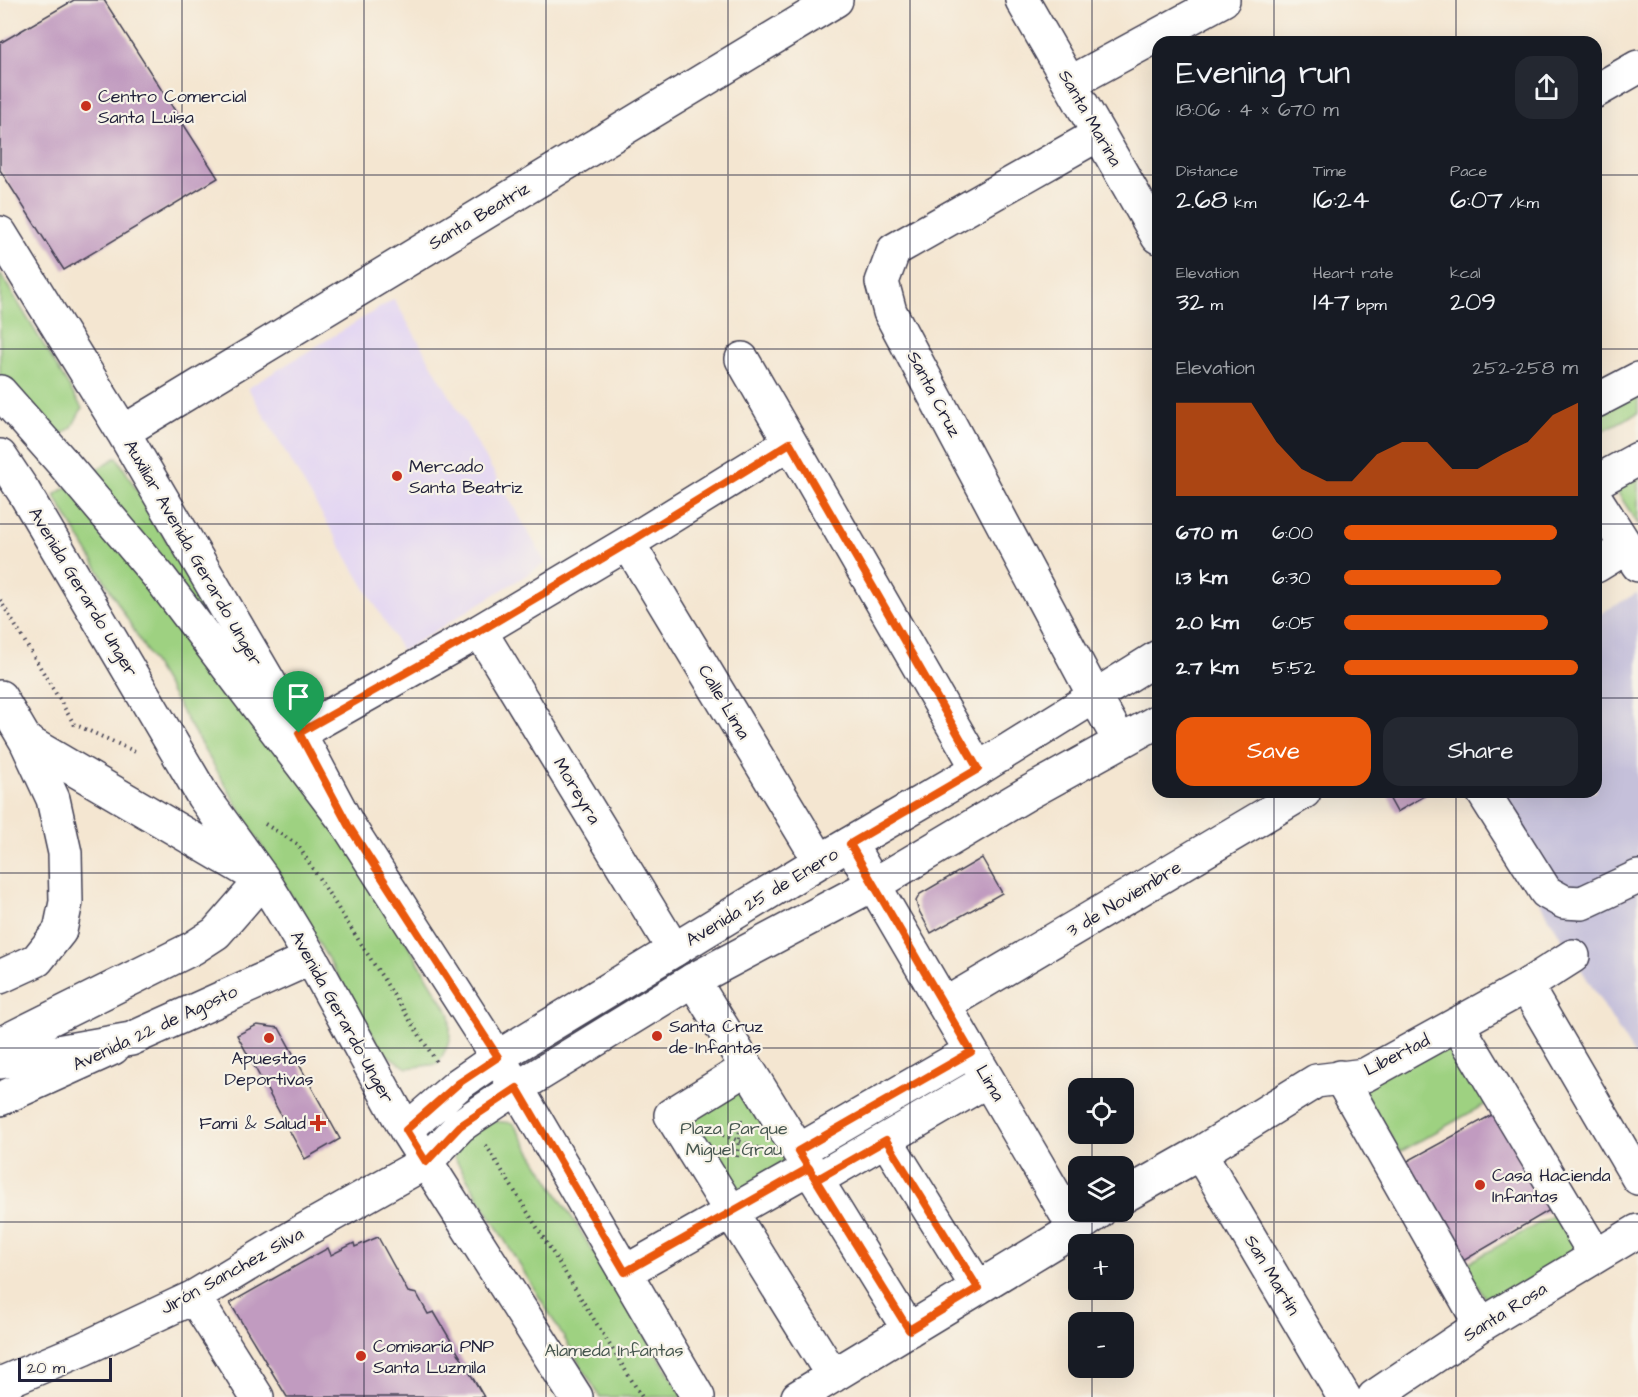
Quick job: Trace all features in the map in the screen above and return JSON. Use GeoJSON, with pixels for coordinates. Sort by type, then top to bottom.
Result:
{"type":"FeatureCollection","features":[{"type":"Feature","properties":{"kind":"street","name":"Santa Beatriz"},"geometry":{"type":"LineString","coordinates":[[123,432],[836,0]]}},
{"type":"Feature","properties":{"kind":"street","name":"Santa Marina"},"geometry":{"type":"LineString","coordinates":[[1022,0],[1152,227]]}},
{"type":"Feature","properties":{"kind":"street"},"geometry":{"type":"LineString","coordinates":[[1157,36],[1223,0]]}},
{"type":"Feature","properties":{"kind":"street"},"geometry":{"type":"LineString","coordinates":[[1070,83],[1152,39]]}},
{"type":"Feature","properties":{"kind":"street"},"geometry":{"type":"LineString","coordinates":[[1602,88],[1638,67]]}},
{"type":"Feature","properties":{"kind":"street","name":"Santa Cruz"},"geometry":{"type":"LineString","coordinates":[[1099,134],[894,250],[882,282],[890,312],[1120,741]]}},
{"type":"Feature","properties":{"kind":"street","name":"Auxiliar Avenida Gerardo Unger"},"geometry":{"type":"LineString","coordinates":[[0,233],[123,432],[299,733],[348,825],[517,1088],[698,1397]]}},
{"type":"Feature","properties":{"kind":"street"},"geometry":{"type":"LineString","coordinates":[[742,359],[978,769]]}},
{"type":"Feature","properties":{"kind":"street"},"geometry":{"type":"LineString","coordinates":[[1602,398],[1638,379]]}},
{"type":"Feature","properties":{"kind":"street"},"geometry":{"type":"LineString","coordinates":[[0,392],[161,579],[348,825]]}},
{"type":"Feature","properties":{"kind":"street"},"geometry":{"type":"LineString","coordinates":[[299,733],[480,631],[790,443]]}},
{"type":"Feature","properties":{"kind":"street","name":"Avenida Gerardo Unger"},"geometry":{"type":"LineString","coordinates":[[0,456],[24,492],[203,796],[263,879],[311,958],[406,1130],[576,1397]]}},
{"type":"Feature","properties":{"kind":"street"},"geometry":{"type":"LineString","coordinates":[[1602,479],[1638,459]]}},
{"type":"Feature","properties":{"kind":"street"},"geometry":{"type":"LineString","coordinates":[[1602,508],[1635,559],[1602,565]]}},
{"type":"Feature","properties":{"kind":"street","name":"Calle Lima"},"geometry":{"type":"LineString","coordinates":[[628,543],[820,861]]}},
{"type":"Feature","properties":{"kind":"street","name":"Moreyra"},"geometry":{"type":"LineString","coordinates":[[480,631],[674,950]]}},
{"type":"Feature","properties":{"kind":"street","name":"Avenida 25 de Enero"},"geometry":{"type":"LineString","coordinates":[[406,1130],[459,1083],[498,1057],[820,861],[978,769],[1152,661]]}},
{"type":"Feature","properties":{"kind":"street","name":"Avenida Gerardo Unger"},"geometry":{"type":"LineString","coordinates":[[0,697],[26,741],[263,879]]}},
{"type":"Feature","properties":{"kind":"street","name":"Avenida 25 de Enero"},"geometry":{"type":"LineString","coordinates":[[426,1162],[460,1126],[470,1119],[693,980],[873,884],[1152,724]]}},
{"type":"Feature","properties":{"kind":"street"},"geometry":{"type":"LineString","coordinates":[[0,977],[37,960],[60,931],[66,902],[65,853],[53,799],[26,741]]}},
{"type":"Feature","properties":{"kind":"street","name":"3 de Noviembre"},"geometry":{"type":"LineString","coordinates":[[944,1005],[1294,798]]}},
{"type":"Feature","properties":{"kind":"street"},"geometry":{"type":"LineString","coordinates":[[1487,798],[1546,892],[1564,902],[1582,903],[1638,877]]}},
{"type":"Feature","properties":{"kind":"street","name":"Lima"},"geometry":{"type":"LineString","coordinates":[[850,844],[988,1080],[1068,1193]]}},
{"type":"Feature","properties":{"kind":"street"},"geometry":{"type":"LineString","coordinates":[[0,1044],[193,948],[216,933],[263,879]]}},
{"type":"Feature","properties":{"kind":"street","name":"Libertad"},"geometry":{"type":"LineString","coordinates":[[1134,1190],[1200,1153],[1316,1081],[1365,1075],[1526,986],[1573,956]]}},
{"type":"Feature","properties":{"kind":"street","name":"Avenida 22 de Agosto"},"geometry":{"type":"LineString","coordinates":[[0,1099],[311,958]]}},
{"type":"Feature","properties":{"kind":"street"},"geometry":{"type":"LineString","coordinates":[[693,980],[909,1330]]}},
{"type":"Feature","properties":{"kind":"street"},"geometry":{"type":"LineString","coordinates":[[1526,986],[1638,1178]]}},
{"type":"Feature","properties":{"kind":"street"},"geometry":{"type":"LineString","coordinates":[[1457,1024],[1596,1256]]}},
{"type":"Feature","properties":{"kind":"street"},"geometry":{"type":"LineString","coordinates":[[0,1062],[131,1039]]}},
{"type":"Feature","properties":{"kind":"street"},"geometry":{"type":"LineString","coordinates":[[625,1272],[808,1166],[971,1052]]}},
{"type":"Feature","properties":{"kind":"street"},"geometry":{"type":"LineString","coordinates":[[747,1068],[671,1115],[833,1376]]}},
{"type":"Feature","properties":{"kind":"street"},"geometry":{"type":"LineString","coordinates":[[1340,1077],[1481,1324]]}},
{"type":"Feature","properties":{"kind":"street"},"geometry":{"type":"LineString","coordinates":[[808,1166],[886,1140],[988,1080]]}},
{"type":"Feature","properties":{"kind":"street"},"geometry":{"type":"LineString","coordinates":[[886,1140],[978,1288]]}},
{"type":"Feature","properties":{"kind":"street","name":"San Martín"},"geometry":{"type":"LineString","coordinates":[[1200,1153],[1344,1397]]}},
{"type":"Feature","properties":{"kind":"street","name":"Jirón Sanchez Silva"},"geometry":{"type":"LineString","coordinates":[[0,1384],[83,1349],[194,1297],[305,1230],[426,1162]]}},
{"type":"Feature","properties":{"kind":"street"},"geometry":{"type":"LineString","coordinates":[[798,1397],[1084,1222]]}},
{"type":"Feature","properties":{"kind":"street","name":"Santa Rosa"},"geometry":{"type":"LineString","coordinates":[[1374,1397],[1481,1324],[1638,1231]]}},
{"type":"Feature","properties":{"kind":"street"},"geometry":{"type":"LineString","coordinates":[[194,1297],[257,1397]]}},
{"type":"Feature","properties":{"kind":"path"},"geometry":{"type":"LineString","coordinates":[[731,1212],[747,1068]]}},
{"type":"Feature","properties":{"kind":"path"},"geometry":{"type":"LineString","coordinates":[[470,1119],[642,1397]]}},
{"type":"Feature","properties":{"kind":"path"},"geometry":{"type":"LineString","coordinates":[[716,1132],[762,1150]]}},
{"type":"Feature","properties":{"kind":"shaded area","name":"Mercado Santa Beatriz"},"geometry":{"type":"Polygon","coordinates":[[[394,299],[546,563],[402,651],[248,388],[394,299]]]}},
{"type":"Feature","properties":{"kind":"shaded area"},"geometry":{"type":"Polygon","coordinates":[[[1637,593],[1638,1061],[1475,798],[1602,798],[1602,613],[1637,593]]]}},
{"type":"Feature","properties":{"kind":"green space"},"geometry":{"type":"Polygon","coordinates":[[[0,273],[82,408],[72,427],[54,440],[0,394],[0,273]]]}},
{"type":"Feature","properties":{"kind":"green space"},"geometry":{"type":"Polygon","coordinates":[[[1638,386],[1638,413],[1602,431],[1602,407],[1638,386]]]}},
{"type":"Feature","properties":{"kind":"green space"},"geometry":{"type":"Polygon","coordinates":[[[117,457],[450,1015],[450,1041],[438,1064],[407,1068],[383,1052],[54,495],[117,457]]]}},
{"type":"Feature","properties":{"kind":"green space"},"geometry":{"type":"Polygon","coordinates":[[[1638,467],[1638,524],[1611,482],[1638,467]]]}},
{"type":"Feature","properties":{"kind":"green space"},"geometry":{"type":"Polygon","coordinates":[[[1452,1036],[1491,1101],[1400,1152],[1360,1087],[1452,1036]]]}},
{"type":"Feature","properties":{"kind":"green space","name":"Plaza Parque Miguel Grau"},"geometry":{"type":"Polygon","coordinates":[[[740,1072],[796,1162],[726,1203],[671,1115],[740,1072]]]}},
{"type":"Feature","properties":{"kind":"green space","name":"Alameda Infantas"},"geometry":{"type":"Polygon","coordinates":[[[470,1119],[513,1123],[684,1397],[600,1397],[454,1157],[470,1119]]]}},
{"type":"Feature","properties":{"kind":"green space"},"geometry":{"type":"Polygon","coordinates":[[[1559,1212],[1581,1251],[1489,1304],[1464,1265],[1559,1212]]]}},
{"type":"Feature","properties":{"kind":"building","name":"Centro Comercial Santa Luisa"},"geometry":{"type":"Polygon","coordinates":[[[74,0],[104,0],[218,178],[64,270],[0,170],[0,43],[74,0]]]}},
{"type":"Feature","properties":{"kind":"building"},"geometry":{"type":"Polygon","coordinates":[[[1389,798],[1422,798],[1397,812],[1389,798]]]}},
{"type":"Feature","properties":{"kind":"building"},"geometry":{"type":"Polygon","coordinates":[[[982,858],[1002,893],[931,933],[918,909],[916,901],[920,894],[982,858]]]}},
{"type":"Feature","properties":{"kind":"building"},"geometry":{"type":"Polygon","coordinates":[[[257,1025],[279,1028],[340,1139],[305,1159],[237,1035],[257,1025]]]}},
{"type":"Feature","properties":{"kind":"building","name":"Casa Hacienda Infantas"},"geometry":{"type":"Polygon","coordinates":[[[1499,1111],[1555,1207],[1463,1261],[1404,1163],[1499,1111]]]}},
{"type":"Feature","properties":{"kind":"building","name":"Comisaría PNP Santa Luzmila"},"geometry":{"type":"Polygon","coordinates":[[[378,1237],[408,1292],[417,1294],[428,1314],[434,1312],[484,1397],[287,1397],[230,1303],[328,1248],[331,1255],[354,1243],[355,1247],[378,1237]]]}},
{"type":"Feature","properties":{"kind":"place","name":"Centro Comercial Santa Luisa"},"geometry":{"type":"Point","coordinates":[86,106]}},
{"type":"Feature","properties":{"kind":"place","name":"Mercado Santa Beatriz"},"geometry":{"type":"Point","coordinates":[397,476]}},
{"type":"Feature","properties":{"kind":"place","name":"Santa Cruz de Infantas"},"geometry":{"type":"Point","coordinates":[657,1036]}},
{"type":"Feature","properties":{"kind":"place","name":"Apuestas Deportivas"},"geometry":{"type":"Point","coordinates":[269,1038]}},
{"type":"Feature","properties":{"kind":"place","name":"Fami & Salud"},"geometry":{"type":"Point","coordinates":[318,1123]}},
{"type":"Feature","properties":{"kind":"place","name":"Casa Hacienda Infantas"},"geometry":{"type":"Point","coordinates":[1480,1185]}},
{"type":"Feature","properties":{"kind":"place","name":"Comisaría PNP Santa Luzmila"},"geometry":{"type":"Point","coordinates":[361,1356]}},
{"type":"Feature","properties":{"kind":"route"},"geometry":{"type":"LineString","coordinates":[[299,733],[348,825],[498,1057],[459,1083],[406,1130],[426,1162],[460,1126],[517,1088],[625,1272],[809,1168],[816,1180],[886,1140],[978,1288],[909,1330],[816,1180],[798,1151],[971,1052],[850,844],[978,769],[790,443],[480,631],[299,733]]}}]}
